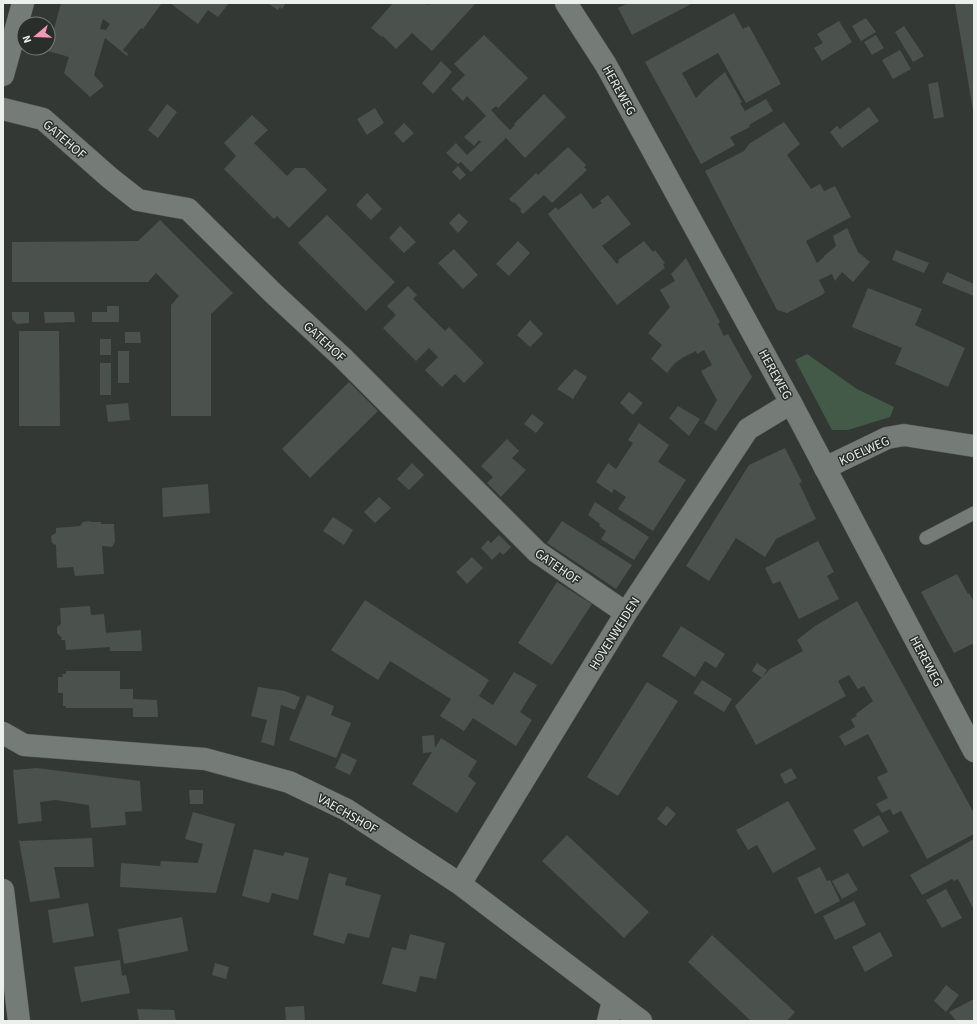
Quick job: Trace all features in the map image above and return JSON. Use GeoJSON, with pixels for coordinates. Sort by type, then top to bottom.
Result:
{"type":"FeatureCollection","features":[{"type":"Feature","properties":{"kind":"street"},"geometry":{"type":"LineString","coordinates":[[3,76],[23,3]]}},
{"type":"Feature","properties":{"kind":"street","name":"HEREWEG"},"geometry":{"type":"LineString","coordinates":[[566,3],[606,65],[792,403],[974,751]]}},
{"type":"Feature","properties":{"kind":"street","name":"GATEHOF"},"geometry":{"type":"LineString","coordinates":[[3,109],[43,119],[110,178],[138,200],[188,209],[274,294],[343,358],[537,552],[626,614]]}},
{"type":"Feature","properties":{"kind":"street","name":"HOVENWEIDEN"},"geometry":{"type":"LineString","coordinates":[[460,884],[626,614],[748,429],[792,403]]}},
{"type":"Feature","properties":{"kind":"street","name":"KOELWEG"},"geometry":{"type":"LineString","coordinates":[[825,468],[887,438],[904,435],[974,446]]}},
{"type":"Feature","properties":{"kind":"street","name":"VAECHSHOF"},"geometry":{"type":"LineString","coordinates":[[3,733],[24,745],[205,759],[289,782],[347,810],[460,884],[611,1011],[641,1021]]}},
{"type":"Feature","properties":{"kind":"street"},"geometry":{"type":"LineString","coordinates":[[3,890],[19,1021]]}},
{"type":"Feature","properties":{"kind":"lane"},"geometry":{"type":"LineString","coordinates":[[926,538],[974,513]]}},
{"type":"Feature","properties":{"kind":"green space"},"geometry":{"type":"Polygon","coordinates":[[[807,354],[857,389],[894,407],[890,417],[848,430],[832,430],[795,360],[807,354]]]}},
{"type":"Feature","properties":{"kind":"building"},"geometry":{"type":"Polygon","coordinates":[[[61,3],[162,3],[143,29],[141,28],[123,50],[128,54],[127,56],[105,38],[94,75],[104,86],[90,97],[64,73],[69,57],[56,53],[56,21],[61,3]],[[103,19],[100,29],[106,30],[110,24],[103,19]]]}},
{"type":"Feature","properties":{"kind":"building"},"geometry":{"type":"Polygon","coordinates":[[[170,3],[229,3],[218,17],[208,10],[198,24],[170,3]]]}},
{"type":"Feature","properties":{"kind":"building"},"geometry":{"type":"Polygon","coordinates":[[[267,3],[286,3],[282,9],[280,7],[278,10],[267,3]]]}},
{"type":"Feature","properties":{"kind":"building"},"geometry":{"type":"Polygon","coordinates":[[[393,3],[425,3],[428,5],[430,3],[476,3],[432,51],[412,33],[396,49],[383,36],[382,37],[371,28],[393,3]]]}},
{"type":"Feature","properties":{"kind":"building"},"geometry":{"type":"Polygon","coordinates":[[[628,3],[693,3],[632,35],[618,8],[628,3]]]}},
{"type":"Feature","properties":{"kind":"building"},"geometry":{"type":"Polygon","coordinates":[[[974,3],[974,116],[955,4],[974,3]]]}},
{"type":"Feature","properties":{"kind":"building"},"geometry":{"type":"Polygon","coordinates":[[[734,13],[743,29],[749,26],[781,84],[746,103],[718,53],[682,73],[696,98],[725,72],[742,102],[740,103],[745,111],[766,99],[773,111],[749,125],[750,127],[730,137],[735,145],[701,164],[645,62],[734,13]]]}},
{"type":"Feature","properties":{"kind":"building"},"geometry":{"type":"Polygon","coordinates":[[[866,18],[876,32],[861,41],[852,26],[866,18]]]}},
{"type":"Feature","properties":{"kind":"building"},"geometry":{"type":"Polygon","coordinates":[[[839,21],[852,42],[822,61],[814,48],[823,43],[817,34],[839,21]]]}},
{"type":"Feature","properties":{"kind":"building"},"geometry":{"type":"Polygon","coordinates":[[[904,26],[924,56],[913,62],[895,32],[904,26]]]}},
{"type":"Feature","properties":{"kind":"building"},"geometry":{"type":"Polygon","coordinates":[[[484,35],[528,78],[498,108],[496,106],[491,110],[510,130],[515,125],[514,124],[544,94],[566,117],[525,158],[506,138],[471,172],[461,162],[458,164],[446,153],[456,143],[467,155],[481,142],[479,140],[474,146],[464,137],[486,116],[467,96],[463,101],[451,89],[465,75],[454,64],[484,35]]]}},
{"type":"Feature","properties":{"kind":"building"},"geometry":{"type":"Polygon","coordinates":[[[876,35],[884,48],[872,55],[864,42],[876,35]]]}},
{"type":"Feature","properties":{"kind":"building"},"geometry":{"type":"Polygon","coordinates":[[[900,50],[911,69],[893,79],[882,60],[900,50]]]}},
{"type":"Feature","properties":{"kind":"building"},"geometry":{"type":"Polygon","coordinates":[[[441,61],[452,72],[433,94],[422,83],[441,61]]]}},
{"type":"Feature","properties":{"kind":"building"},"geometry":{"type":"Polygon","coordinates":[[[938,82],[944,117],[934,119],[928,84],[938,82]]]}},
{"type":"Feature","properties":{"kind":"building"},"geometry":{"type":"Polygon","coordinates":[[[167,104],[177,112],[158,138],[148,130],[167,104]]]}},
{"type":"Feature","properties":{"kind":"building"},"geometry":{"type":"Polygon","coordinates":[[[869,107],[879,121],[842,148],[830,132],[837,126],[840,129],[869,107]]]}},
{"type":"Feature","properties":{"kind":"building"},"geometry":{"type":"Polygon","coordinates":[[[375,108],[384,123],[367,135],[357,119],[375,108]]]}},
{"type":"Feature","properties":{"kind":"building"},"geometry":{"type":"Polygon","coordinates":[[[252,115],[268,130],[254,143],[287,176],[295,168],[305,168],[327,190],[289,228],[277,216],[274,219],[224,169],[236,156],[224,143],[252,115]]]}},
{"type":"Feature","properties":{"kind":"building"},"geometry":{"type":"Polygon","coordinates":[[[784,122],[800,144],[787,155],[811,189],[820,184],[824,191],[835,186],[851,217],[806,241],[817,263],[836,246],[833,236],[847,228],[858,252],[870,262],[853,282],[842,272],[835,281],[832,274],[819,280],[825,292],[787,313],[777,310],[705,171],[744,151],[749,144],[784,122]]]}},
{"type":"Feature","properties":{"kind":"building"},"geometry":{"type":"Polygon","coordinates":[[[404,123],[414,133],[403,143],[394,133],[404,123]]]}},
{"type":"Feature","properties":{"kind":"building"},"geometry":{"type":"Polygon","coordinates":[[[568,147],[586,165],[584,167],[587,170],[552,203],[544,195],[523,214],[520,211],[521,209],[509,199],[536,173],[538,175],[568,147]]]}},
{"type":"Feature","properties":{"kind":"building"},"geometry":{"type":"Polygon","coordinates":[[[458,166],[466,175],[460,180],[452,172],[458,166]]]}},
{"type":"Feature","properties":{"kind":"building"},"geometry":{"type":"Polygon","coordinates":[[[367,193],[382,209],[371,220],[356,205],[367,193]]]}},
{"type":"Feature","properties":{"kind":"building"},"geometry":{"type":"Polygon","coordinates":[[[581,193],[593,209],[602,203],[600,201],[608,195],[631,224],[602,246],[617,264],[619,262],[618,260],[644,241],[653,252],[655,250],[665,263],[663,264],[665,268],[617,305],[548,214],[556,207],[558,210],[581,193]]]}},
{"type":"Feature","properties":{"kind":"building"},"geometry":{"type":"Polygon","coordinates":[[[459,213],[468,222],[458,233],[449,223],[459,213]]]}},
{"type":"Feature","properties":{"kind":"building"},"geometry":{"type":"Polygon","coordinates":[[[327,215],[395,282],[366,311],[298,243],[327,215]]]}},
{"type":"Feature","properties":{"kind":"building"},"geometry":{"type":"Polygon","coordinates":[[[160,220],[233,293],[211,314],[211,416],[171,416],[171,305],[179,296],[156,273],[148,282],[12,282],[12,242],[138,241],[160,220]]]}},
{"type":"Feature","properties":{"kind":"building"},"geometry":{"type":"Polygon","coordinates":[[[400,226],[416,242],[404,253],[389,238],[400,226]]]}},
{"type":"Feature","properties":{"kind":"building"},"geometry":{"type":"Polygon","coordinates":[[[518,241],[530,253],[509,276],[496,264],[518,241]]]}},
{"type":"Feature","properties":{"kind":"building"},"geometry":{"type":"Polygon","coordinates":[[[454,249],[478,275],[463,289],[438,263],[454,249]]]}},
{"type":"Feature","properties":{"kind":"building"},"geometry":{"type":"Polygon","coordinates":[[[896,250],[929,263],[924,273],[892,260],[896,250]]]}},
{"type":"Feature","properties":{"kind":"building"},"geometry":{"type":"Polygon","coordinates":[[[686,258],[720,322],[718,324],[724,336],[728,334],[752,377],[716,431],[704,423],[717,400],[701,371],[712,365],[704,350],[697,354],[696,351],[682,358],[674,364],[667,373],[651,359],[662,345],[648,333],[670,307],[660,290],[675,281],[671,274],[686,258]]]}},
{"type":"Feature","properties":{"kind":"building"},"geometry":{"type":"Polygon","coordinates":[[[947,272],[974,284],[974,296],[942,283],[947,272]]]}},
{"type":"Feature","properties":{"kind":"building"},"geometry":{"type":"Polygon","coordinates":[[[408,286],[417,295],[413,299],[445,331],[449,327],[484,363],[464,383],[455,374],[442,387],[425,370],[438,357],[429,348],[416,361],[383,328],[396,315],[387,306],[408,286]]]}},
{"type":"Feature","properties":{"kind":"building"},"geometry":{"type":"Polygon","coordinates":[[[868,288],[922,309],[915,325],[965,348],[948,387],[895,364],[902,348],[852,327],[868,288]]]}},
{"type":"Feature","properties":{"kind":"building"},"geometry":{"type":"Polygon","coordinates":[[[107,306],[119,306],[119,322],[92,322],[92,312],[107,312],[107,306]]]}},
{"type":"Feature","properties":{"kind":"building"},"geometry":{"type":"Polygon","coordinates":[[[12,312],[29,312],[29,323],[17,324],[12,319],[12,312]]]}},
{"type":"Feature","properties":{"kind":"building"},"geometry":{"type":"Polygon","coordinates":[[[44,312],[74,312],[75,322],[45,323],[44,312]]]}},
{"type":"Feature","properties":{"kind":"building"},"geometry":{"type":"Polygon","coordinates":[[[530,320],[543,334],[530,347],[517,335],[530,320]]]}},
{"type":"Feature","properties":{"kind":"building"},"geometry":{"type":"Polygon","coordinates":[[[19,331],[59,331],[60,426],[19,426],[19,331]]]}},
{"type":"Feature","properties":{"kind":"building"},"geometry":{"type":"Polygon","coordinates":[[[125,332],[140,332],[141,343],[125,343],[125,332]]]}},
{"type":"Feature","properties":{"kind":"building"},"geometry":{"type":"Polygon","coordinates":[[[100,339],[111,339],[111,355],[100,355],[100,339]]]}},
{"type":"Feature","properties":{"kind":"building"},"geometry":{"type":"Polygon","coordinates":[[[118,351],[129,351],[129,383],[118,383],[118,351]]]}},
{"type":"Feature","properties":{"kind":"building"},"geometry":{"type":"Polygon","coordinates":[[[100,363],[111,363],[111,395],[100,395],[100,363]]]}},
{"type":"Feature","properties":{"kind":"building"},"geometry":{"type":"Polygon","coordinates":[[[575,369],[587,377],[573,399],[557,389],[575,369]]]}},
{"type":"Feature","properties":{"kind":"building"},"geometry":{"type":"Polygon","coordinates":[[[349,382],[378,411],[310,478],[282,449],[349,382]]]}},
{"type":"Feature","properties":{"kind":"building"},"geometry":{"type":"Polygon","coordinates":[[[629,392],[643,403],[633,415],[620,403],[629,392]]]}},
{"type":"Feature","properties":{"kind":"building"},"geometry":{"type":"Polygon","coordinates":[[[128,403],[130,420],[108,422],[106,405],[128,403]]]}},
{"type":"Feature","properties":{"kind":"building"},"geometry":{"type":"Polygon","coordinates":[[[678,406],[700,419],[689,436],[669,418],[678,406]]]}},
{"type":"Feature","properties":{"kind":"building"},"geometry":{"type":"Polygon","coordinates":[[[532,414],[544,423],[536,433],[524,424],[532,414]]]}},
{"type":"Feature","properties":{"kind":"building"},"geometry":{"type":"Polygon","coordinates":[[[639,423],[669,445],[658,462],[686,480],[653,531],[618,509],[626,497],[614,489],[612,493],[596,482],[608,463],[616,469],[633,443],[628,440],[639,423]]]}},
{"type":"Feature","properties":{"kind":"building"},"geometry":{"type":"Polygon","coordinates":[[[507,439],[519,451],[512,458],[526,470],[501,497],[487,483],[493,477],[481,466],[507,439]]]}},
{"type":"Feature","properties":{"kind":"building"},"geometry":{"type":"Polygon","coordinates":[[[785,448],[802,482],[799,483],[816,519],[776,539],[765,557],[736,538],[709,581],[686,566],[749,465],[785,448]]]}},
{"type":"Feature","properties":{"kind":"building"},"geometry":{"type":"Polygon","coordinates":[[[412,463],[424,475],[409,490],[397,479],[412,463]]]}},
{"type":"Feature","properties":{"kind":"building"},"geometry":{"type":"Polygon","coordinates":[[[208,484],[210,513],[163,517],[162,488],[208,484]]]}},
{"type":"Feature","properties":{"kind":"building"},"geometry":{"type":"Polygon","coordinates":[[[379,497],[391,508],[375,523],[364,512],[379,497]]]}},
{"type":"Feature","properties":{"kind":"building"},"geometry":{"type":"Polygon","coordinates":[[[595,502],[649,537],[634,560],[601,539],[606,531],[599,526],[600,524],[588,515],[595,502]]]}},
{"type":"Feature","properties":{"kind":"building"},"geometry":{"type":"Polygon","coordinates":[[[333,517],[353,530],[344,545],[323,531],[333,517]]]}},
{"type":"Feature","properties":{"kind":"building"},"geometry":{"type":"Polygon","coordinates":[[[562,521],[632,565],[616,589],[547,543],[562,521]]]}},
{"type":"Feature","properties":{"kind":"building"},"geometry":{"type":"Polygon","coordinates":[[[83,522],[101,522],[101,524],[114,524],[115,542],[112,547],[102,546],[104,574],[75,576],[73,567],[57,568],[56,545],[52,543],[51,536],[56,533],[56,528],[80,526],[83,522]]]}},
{"type":"Feature","properties":{"kind":"building"},"geometry":{"type":"Polygon","coordinates":[[[499,535],[511,547],[503,555],[500,552],[492,560],[481,548],[488,540],[491,543],[499,535]]]}},
{"type":"Feature","properties":{"kind":"building"},"geometry":{"type":"Polygon","coordinates":[[[818,541],[834,572],[827,576],[839,599],[799,619],[780,581],[773,584],[765,568],[818,541]]]}},
{"type":"Feature","properties":{"kind":"building"},"geometry":{"type":"Polygon","coordinates":[[[472,557],[483,568],[467,584],[456,572],[472,557]]]}},
{"type":"Feature","properties":{"kind":"building"},"geometry":{"type":"Polygon","coordinates":[[[957,574],[974,602],[974,643],[954,653],[921,592],[957,574]]]}},
{"type":"Feature","properties":{"kind":"building"},"geometry":{"type":"Polygon","coordinates":[[[557,582],[592,604],[552,665],[518,643],[557,582]]]}},
{"type":"Feature","properties":{"kind":"building"},"geometry":{"type":"Polygon","coordinates":[[[365,600],[489,680],[479,696],[493,705],[514,672],[537,685],[520,712],[532,720],[516,746],[473,718],[464,731],[440,716],[451,699],[390,661],[378,680],[331,650],[365,600]]]}},
{"type":"Feature","properties":{"kind":"building"},"geometry":{"type":"Polygon","coordinates":[[[857,601],[974,813],[974,834],[927,859],[901,811],[893,815],[890,809],[882,813],[876,804],[888,798],[877,777],[888,772],[868,734],[845,746],[839,736],[855,727],[851,719],[857,716],[856,714],[873,701],[864,686],[858,689],[849,675],[838,681],[846,696],[756,745],[735,706],[770,669],[803,651],[797,640],[815,626],[857,601]]]}},
{"type":"Feature","properties":{"kind":"building"},"geometry":{"type":"Polygon","coordinates":[[[90,606],[91,615],[104,614],[106,633],[141,630],[142,651],[110,651],[110,647],[66,650],[65,640],[61,640],[62,638],[57,633],[57,627],[61,624],[60,608],[90,606]]]}},
{"type":"Feature","properties":{"kind":"building"},"geometry":{"type":"Polygon","coordinates":[[[681,626],[725,654],[716,668],[705,661],[695,677],[662,656],[681,626]]]}},
{"type":"Feature","properties":{"kind":"building"},"geometry":{"type":"Polygon","coordinates":[[[757,663],[767,670],[762,678],[752,671],[757,663]]]}},
{"type":"Feature","properties":{"kind":"building"},"geometry":{"type":"Polygon","coordinates":[[[66,671],[120,671],[120,689],[133,689],[133,699],[157,700],[158,717],[133,717],[133,708],[66,708],[66,706],[63,706],[63,693],[58,693],[58,677],[63,677],[62,674],[66,674],[66,671]]]}},
{"type":"Feature","properties":{"kind":"building"},"geometry":{"type":"Polygon","coordinates":[[[702,680],[732,699],[724,712],[693,693],[702,680]]]}},
{"type":"Feature","properties":{"kind":"building"},"geometry":{"type":"Polygon","coordinates":[[[647,682],[678,701],[618,796],[587,777],[647,682]]]}},
{"type":"Feature","properties":{"kind":"building"},"geometry":{"type":"Polygon","coordinates":[[[258,687],[285,691],[300,697],[295,710],[281,705],[274,746],[261,742],[267,720],[251,716],[258,687]]]}},
{"type":"Feature","properties":{"kind":"building"},"geometry":{"type":"Polygon","coordinates":[[[307,695],[334,706],[331,715],[351,723],[336,758],[289,740],[307,695]]]}},
{"type":"Feature","properties":{"kind":"building"},"geometry":{"type":"Polygon","coordinates":[[[434,735],[435,748],[441,738],[477,761],[468,776],[476,783],[457,813],[412,784],[432,752],[423,753],[422,736],[434,735]]]}},
{"type":"Feature","properties":{"kind":"building"},"geometry":{"type":"Polygon","coordinates":[[[342,753],[357,760],[350,775],[335,768],[342,753]]]}},
{"type":"Feature","properties":{"kind":"building"},"geometry":{"type":"Polygon","coordinates":[[[37,768],[140,781],[142,811],[125,812],[126,825],[91,828],[89,805],[55,800],[40,802],[42,821],[18,824],[13,770],[37,768]]]}},
{"type":"Feature","properties":{"kind":"building"},"geometry":{"type":"Polygon","coordinates":[[[791,768],[797,778],[785,784],[780,774],[791,768]]]}},
{"type":"Feature","properties":{"kind":"building"},"geometry":{"type":"Polygon","coordinates":[[[189,790],[203,790],[203,804],[190,804],[189,790]]]}},
{"type":"Feature","properties":{"kind":"building"},"geometry":{"type":"Polygon","coordinates":[[[788,801],[816,849],[773,873],[757,845],[748,850],[736,830],[788,801]]]}},
{"type":"Feature","properties":{"kind":"building"},"geometry":{"type":"Polygon","coordinates":[[[667,806],[676,814],[666,826],[657,819],[667,806]]]}},
{"type":"Feature","properties":{"kind":"building"},"geometry":{"type":"Polygon","coordinates":[[[193,812],[235,824],[216,893],[120,887],[121,863],[160,866],[161,861],[198,863],[203,844],[185,839],[193,812]]]}},
{"type":"Feature","properties":{"kind":"building"},"geometry":{"type":"Polygon","coordinates":[[[879,815],[889,832],[863,847],[853,830],[879,815]]]}},
{"type":"Feature","properties":{"kind":"building"},"geometry":{"type":"Polygon","coordinates":[[[567,835],[649,912],[624,938],[542,861],[567,835]]]}},
{"type":"Feature","properties":{"kind":"building"},"geometry":{"type":"Polygon","coordinates":[[[92,838],[94,867],[54,867],[60,898],[30,902],[19,840],[92,838]]]}},
{"type":"Feature","properties":{"kind":"building"},"geometry":{"type":"Polygon","coordinates":[[[974,839],[974,910],[958,879],[954,881],[952,879],[922,895],[910,875],[974,839]]]}},
{"type":"Feature","properties":{"kind":"building"},"geometry":{"type":"Polygon","coordinates":[[[254,849],[283,856],[285,852],[309,858],[298,900],[272,893],[269,903],[242,896],[254,849]]]}},
{"type":"Feature","properties":{"kind":"building"},"geometry":{"type":"Polygon","coordinates":[[[820,867],[827,881],[830,880],[840,901],[815,914],[797,878],[820,867]]]}},
{"type":"Feature","properties":{"kind":"building"},"geometry":{"type":"Polygon","coordinates":[[[329,873],[347,878],[345,885],[381,895],[369,938],[348,933],[344,944],[313,935],[329,873]]]}},
{"type":"Feature","properties":{"kind":"building"},"geometry":{"type":"Polygon","coordinates":[[[848,873],[858,890],[842,899],[832,881],[848,873]]]}},
{"type":"Feature","properties":{"kind":"building"},"geometry":{"type":"Polygon","coordinates":[[[946,889],[962,918],[942,928],[926,900],[946,889]]]}},
{"type":"Feature","properties":{"kind":"building"},"geometry":{"type":"Polygon","coordinates":[[[854,901],[866,925],[835,940],[823,916],[854,901]]]}},
{"type":"Feature","properties":{"kind":"building"},"geometry":{"type":"Polygon","coordinates":[[[88,903],[94,936],[53,943],[48,910],[88,903]]]}},
{"type":"Feature","properties":{"kind":"building"},"geometry":{"type":"Polygon","coordinates":[[[182,917],[188,951],[124,964],[118,929],[182,917]]]}},
{"type":"Feature","properties":{"kind":"building"},"geometry":{"type":"Polygon","coordinates":[[[880,932],[893,956],[865,972],[852,947],[880,932]]]}},
{"type":"Feature","properties":{"kind":"building"},"geometry":{"type":"Polygon","coordinates":[[[410,934],[445,943],[436,979],[420,976],[416,992],[382,984],[392,947],[406,950],[410,934]]]}},
{"type":"Feature","properties":{"kind":"building"},"geometry":{"type":"Polygon","coordinates":[[[712,935],[795,1012],[787,1021],[751,1021],[688,962],[712,935]]]}},
{"type":"Feature","properties":{"kind":"building"},"geometry":{"type":"Polygon","coordinates":[[[120,960],[122,976],[126,975],[130,993],[81,1002],[74,967],[120,960]]]}},
{"type":"Feature","properties":{"kind":"building"},"geometry":{"type":"Polygon","coordinates":[[[215,963],[229,967],[226,979],[212,975],[215,963]]]}},
{"type":"Feature","properties":{"kind":"building"},"geometry":{"type":"Polygon","coordinates":[[[946,985],[959,995],[946,1012],[934,1001],[946,985]]]}},
{"type":"Feature","properties":{"kind":"building"},"geometry":{"type":"Polygon","coordinates":[[[974,999],[974,1021],[956,1021],[949,1012],[974,999]]]}},
{"type":"Feature","properties":{"kind":"building"},"geometry":{"type":"Polygon","coordinates":[[[304,1006],[305,1021],[286,1021],[285,1007],[304,1006]]]}},
{"type":"Feature","properties":{"kind":"building"},"geometry":{"type":"Polygon","coordinates":[[[137,1009],[174,1010],[176,1021],[139,1021],[137,1009]]]}}]}
